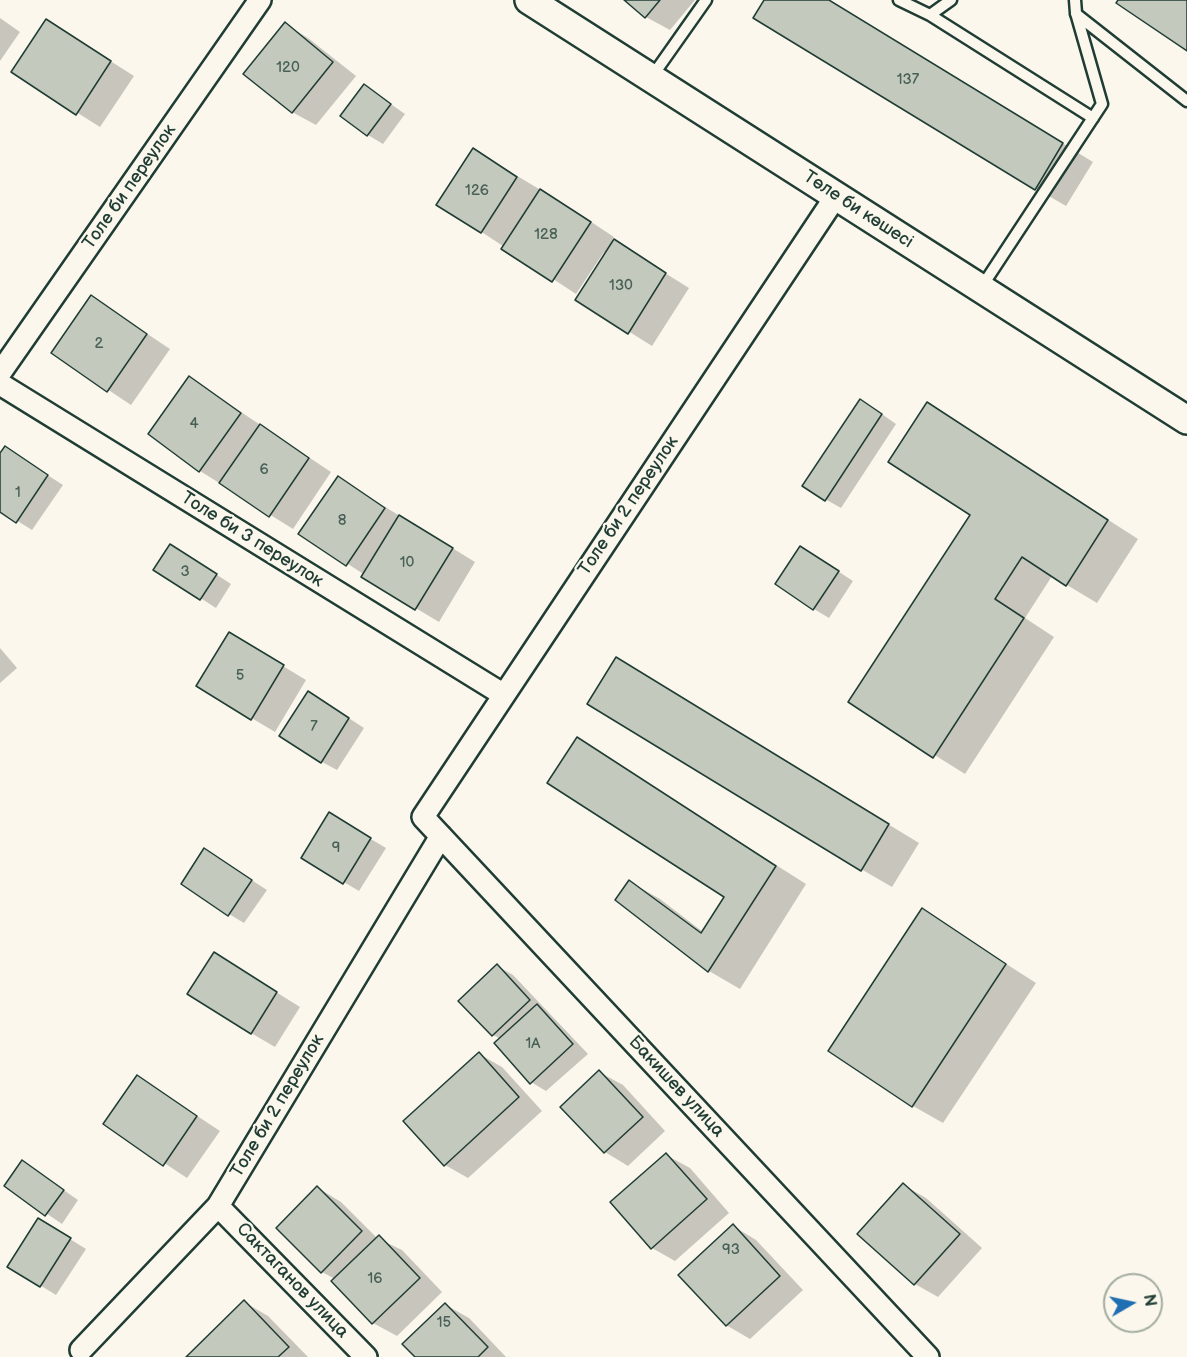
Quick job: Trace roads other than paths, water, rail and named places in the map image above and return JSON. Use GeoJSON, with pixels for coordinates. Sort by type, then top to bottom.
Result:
{"type":"FeatureCollection","features":[{"type":"Feature","properties":{"kind":"street","name":"Толе би переулок"},"geometry":{"type":"LineString","coordinates":[[0,373],[260,0]]}},
{"type":"Feature","properties":{"kind":"street","name":"Төле би көшесі"},"geometry":{"type":"LineString","coordinates":[[530,0],[1187,420]]}},
{"type":"Feature","properties":{"kind":"street","name":"Толе би 2 переулок"},"geometry":{"type":"LineString","coordinates":[[423,817],[836,196]]}},
{"type":"Feature","properties":{"kind":"street","name":"Толе би 3 переулок"},"geometry":{"type":"LineString","coordinates":[[0,384],[504,695]]}},
{"type":"Feature","properties":{"kind":"street","name":"Бакишев улица"},"geometry":{"type":"LineString","coordinates":[[423,817],[928,1357]]}},
{"type":"Feature","properties":{"kind":"street","name":"Толе би 2 переулок"},"geometry":{"type":"LineString","coordinates":[[81,1350],[218,1206],[441,836]]}},
{"type":"Feature","properties":{"kind":"street","name":"Сактаганов улица"},"geometry":{"type":"LineString","coordinates":[[218,1206],[366,1357]]}},
{"type":"Feature","properties":{"kind":"lane"},"geometry":{"type":"LineString","coordinates":[[651,78],[706,0]]}},
{"type":"Feature","properties":{"kind":"lane"},"geometry":{"type":"LineString","coordinates":[[898,0],[930,15],[1093,118]]}},
{"type":"Feature","properties":{"kind":"lane"},"geometry":{"type":"LineString","coordinates":[[930,15],[951,0]]}},
{"type":"Feature","properties":{"kind":"lane"},"geometry":{"type":"LineString","coordinates":[[981,288],[1102,104],[1076,14],[1075,0]]}},
{"type":"Feature","properties":{"kind":"lane"},"geometry":{"type":"LineString","coordinates":[[1076,14],[1187,101]]}}]}
